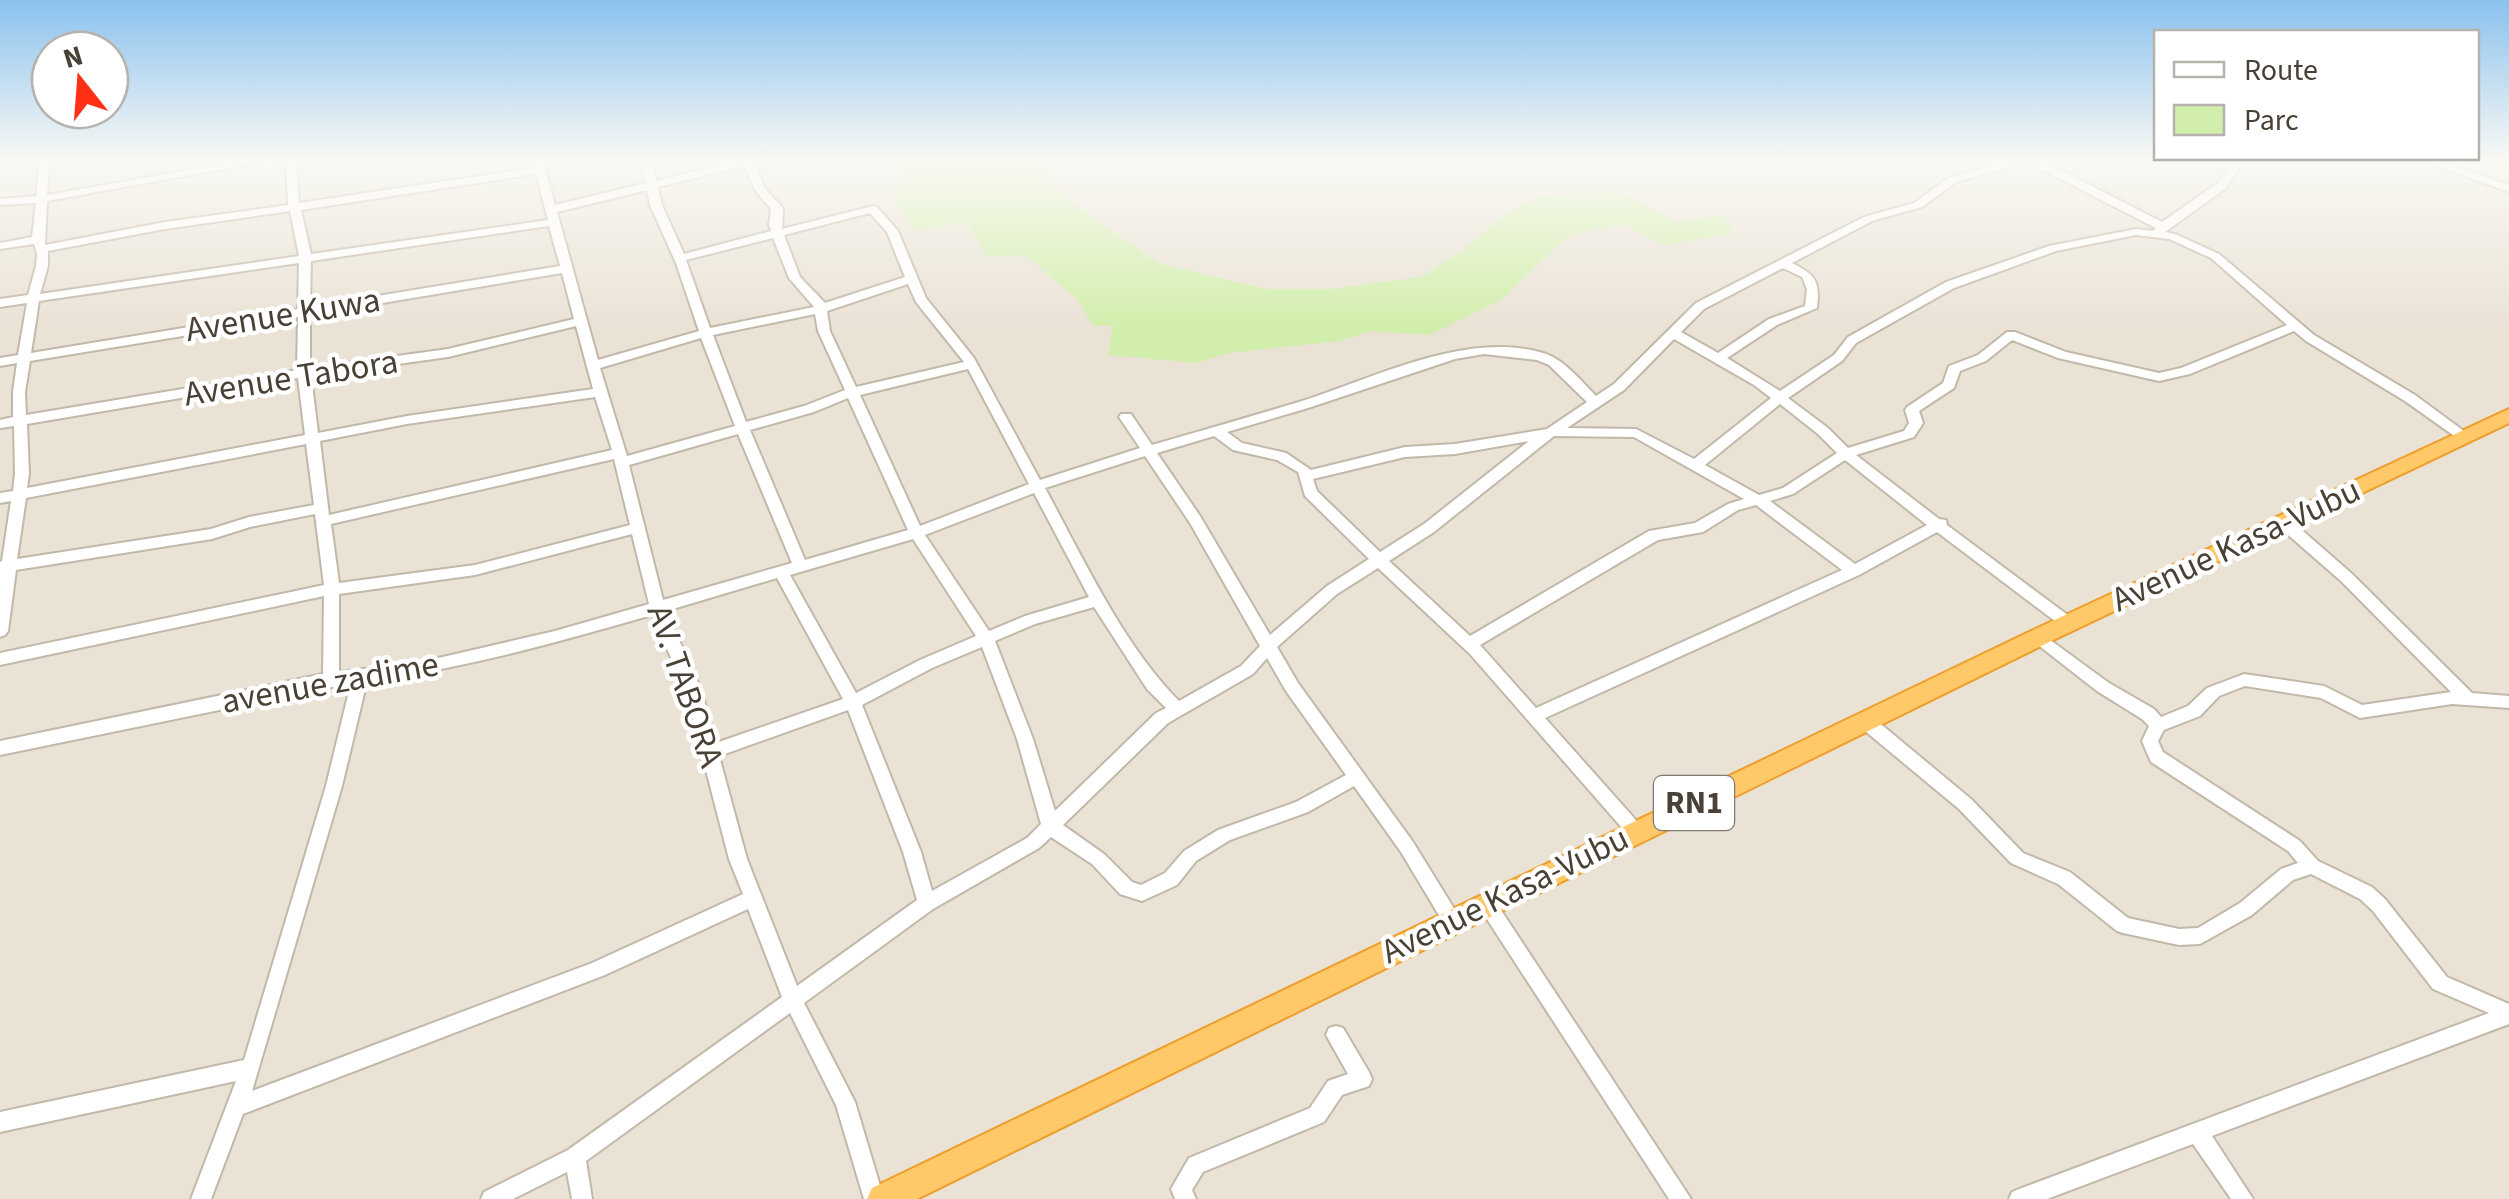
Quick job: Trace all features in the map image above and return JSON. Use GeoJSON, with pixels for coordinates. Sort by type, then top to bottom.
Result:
{"type":"FeatureCollection","features":[{"type":"Feature","properties":{"kind":"highway","name":"Avenue Kasa-Vubu"},"geometry":{"type":"LineString","coordinates":[[883,1199],[2068,622],[2509,415]]}},
{"type":"Feature","properties":{"kind":"street"},"geometry":{"type":"LineString","coordinates":[[0,631],[4,567],[18,494],[19,392],[42,266],[41,215]]}},
{"type":"Feature","properties":{"kind":"street"},"geometry":{"type":"LineString","coordinates":[[0,246],[40,244],[226,215]]}},
{"type":"Feature","properties":{"kind":"street"},"geometry":{"type":"LineString","coordinates":[[296,215],[306,258],[304,373],[332,590],[332,679]]}},
{"type":"Feature","properties":{"kind":"street"},"geometry":{"type":"LineString","coordinates":[[0,303],[306,258],[555,215]]}},
{"type":"Feature","properties":{"kind":"street"},"geometry":{"type":"LineString","coordinates":[[661,215],[800,567]]}},
{"type":"Feature","properties":{"kind":"street"},"geometry":{"type":"LineString","coordinates":[[778,215],[777,232],[795,278],[816,298],[820,323],[916,532],[988,641],[1051,827],[1098,859],[1126,888],[1142,893],[1172,880],[1190,856],[1224,834],[1302,807],[1356,777]]}},
{"type":"Feature","properties":{"kind":"street"},"geometry":{"type":"LineString","coordinates":[[680,258],[848,215]]}},
{"type":"Feature","properties":{"kind":"street"},"geometry":{"type":"LineString","coordinates":[[878,215],[892,231],[920,299],[959,346],[1098,600],[1153,685],[1176,708]]}},
{"type":"Feature","properties":{"kind":"street"},"geometry":{"type":"LineString","coordinates":[[491,1199],[574,1157],[927,903],[1014,856],[1051,827],[1152,727],[1176,708],[1239,675],[1316,602],[1428,528],[1636,373],[1700,306],[1877,215]]}},
{"type":"Feature","properties":{"kind":"street"},"geometry":{"type":"LineString","coordinates":[[2132,215],[2215,256],[2295,326],[2465,437]]}},
{"type":"Feature","properties":{"kind":"street"},"geometry":{"type":"LineString","coordinates":[[1695,466],[1779,398],[1838,358],[1852,340],[1950,285],[2053,248],[2160,230],[2181,215]]}},
{"type":"Feature","properties":{"kind":"street","name":"AV. TABORA"},"geometry":{"type":"LineString","coordinates":[[552,216],[621,458],[657,608],[692,688],[738,859],[792,998],[845,1102],[874,1199]]}},
{"type":"Feature","properties":{"kind":"street"},"geometry":{"type":"LineString","coordinates":[[1720,358],[1773,322],[1811,308],[1813,290],[1808,275],[1781,262]]}},
{"type":"Feature","properties":{"kind":"street","name":"Avenue Kuwa"},"geometry":{"type":"LineString","coordinates":[[0,362],[566,269]]}},
{"type":"Feature","properties":{"kind":"street"},"geometry":{"type":"LineString","coordinates":[[593,366],[705,333],[820,310],[910,279]]}},
{"type":"Feature","properties":{"kind":"street","name":"Avenue Tabora"},"geometry":{"type":"LineString","coordinates":[[0,424],[448,353],[580,321]]}},
{"type":"Feature","properties":{"kind":"street"},"geometry":{"type":"LineString","coordinates":[[1469,644],[1654,535],[1694,530],[1733,508],[1788,491],[1846,453],[1909,434],[1916,424],[1912,410],[1949,386],[1954,369],[1982,358],[2011,335],[2062,355],[2159,376],[2185,371],[2295,326]]}},
{"type":"Feature","properties":{"kind":"street"},"geometry":{"type":"LineString","coordinates":[[1672,334],[1720,358],[1779,398],[1861,468],[2068,622]]}},
{"type":"Feature","properties":{"kind":"street","name":"avenue zadime"},"geometry":{"type":"LineString","coordinates":[[0,748],[332,679],[486,654],[916,532],[1035,486],[1303,405],[1403,369],[1484,350],[1540,356],[1553,362],[1595,402]]}},
{"type":"Feature","properties":{"kind":"street"},"geometry":{"type":"LineString","coordinates":[[4,567],[212,534],[250,522],[323,514],[621,458],[744,427],[850,393],[969,365]]}},
{"type":"Feature","properties":{"kind":"street"},"geometry":{"type":"LineString","coordinates":[[0,498],[407,420],[600,392]]}},
{"type":"Feature","properties":{"kind":"street"},"geometry":{"type":"LineString","coordinates":[[1126,417],[1195,520],[1268,650],[1407,847],[1452,921]]}},
{"type":"Feature","properties":{"kind":"street"},"geometry":{"type":"LineString","coordinates":[[1215,430],[1238,447],[1297,464],[1306,476],[1310,493],[1469,644],[1636,832]]}},
{"type":"Feature","properties":{"kind":"street"},"geometry":{"type":"LineString","coordinates":[[1306,476],[1405,452],[1455,449],[1553,432],[1636,433],[1761,502],[1854,571]]}},
{"type":"Feature","properties":{"kind":"street"},"geometry":{"type":"LineString","coordinates":[[2283,522],[2346,577],[2466,697]]}},
{"type":"Feature","properties":{"kind":"street"},"geometry":{"type":"LineString","coordinates":[[1535,715],[1854,571],[1941,524]]}},
{"type":"Feature","properties":{"kind":"street"},"geometry":{"type":"LineString","coordinates":[[0,659],[332,590],[475,570],[637,528]]}},
{"type":"Feature","properties":{"kind":"street"},"geometry":{"type":"LineString","coordinates":[[781,572],[853,702],[912,852],[927,903]]}},
{"type":"Feature","properties":{"kind":"street"},"geometry":{"type":"LineString","coordinates":[[710,752],[853,702],[926,664],[1030,620],[1098,600]]}},
{"type":"Feature","properties":{"kind":"street"},"geometry":{"type":"LineString","coordinates":[[2037,638],[2148,714],[2158,725]]}},
{"type":"Feature","properties":{"kind":"street"},"geometry":{"type":"LineString","coordinates":[[200,1199],[251,1068],[334,786],[360,677]]}},
{"type":"Feature","properties":{"kind":"street"},"geometry":{"type":"LineString","coordinates":[[2509,702],[2466,697],[2360,712],[2324,692],[2244,680],[2213,692],[2194,711],[2158,725],[2150,742],[2158,757],[2294,846],[2312,866],[2366,893],[2440,984],[2509,1014]]}},
{"type":"Feature","properties":{"kind":"street"},"geometry":{"type":"LineString","coordinates":[[1865,721],[1965,804],[2017,858],[2064,878],[2123,926],[2179,937],[2200,936],[2246,909],[2287,874],[2312,866]]}},
{"type":"Feature","properties":{"kind":"street"},"geometry":{"type":"LineString","coordinates":[[237,1107],[598,969],[752,898]]}},
{"type":"Feature","properties":{"kind":"street"},"geometry":{"type":"LineString","coordinates":[[1487,904],[1681,1199]]}},
{"type":"Feature","properties":{"kind":"street"},"geometry":{"type":"LineString","coordinates":[[2019,1199],[2509,1014]]}},
{"type":"Feature","properties":{"kind":"street"},"geometry":{"type":"LineString","coordinates":[[1186,1199],[1181,1189],[1196,1164],[1317,1115],[1334,1088],[1362,1079],[1336,1035]]}},
{"type":"Feature","properties":{"kind":"street"},"geometry":{"type":"LineString","coordinates":[[0,1122],[251,1068]]}},
{"type":"Feature","properties":{"kind":"street"},"geometry":{"type":"LineString","coordinates":[[2197,1132],[2242,1199]]}},
{"type":"Feature","properties":{"kind":"street"},"geometry":{"type":"LineString","coordinates":[[574,1157],[582,1199]]}},
{"type":"Feature","properties":{"kind":"shaded area"},"geometry":{"type":"Polygon","coordinates":[[[0,215],[2509,215],[2509,1199],[0,1199],[0,215]]]}},
{"type":"Feature","properties":{"kind":"green space"},"geometry":{"type":"Polygon","coordinates":[[[904,215],[1090,215],[1158,263],[1266,289],[1330,289],[1421,277],[1462,251],[1504,215],[1664,215],[1678,222],[1723,215],[1734,233],[1665,245],[1622,224],[1568,236],[1501,300],[1429,335],[1370,331],[1340,341],[1228,353],[1197,363],[1108,355],[1113,326],[1093,325],[1077,299],[1025,255],[985,256],[967,222],[913,230],[904,215]]]}}]}
